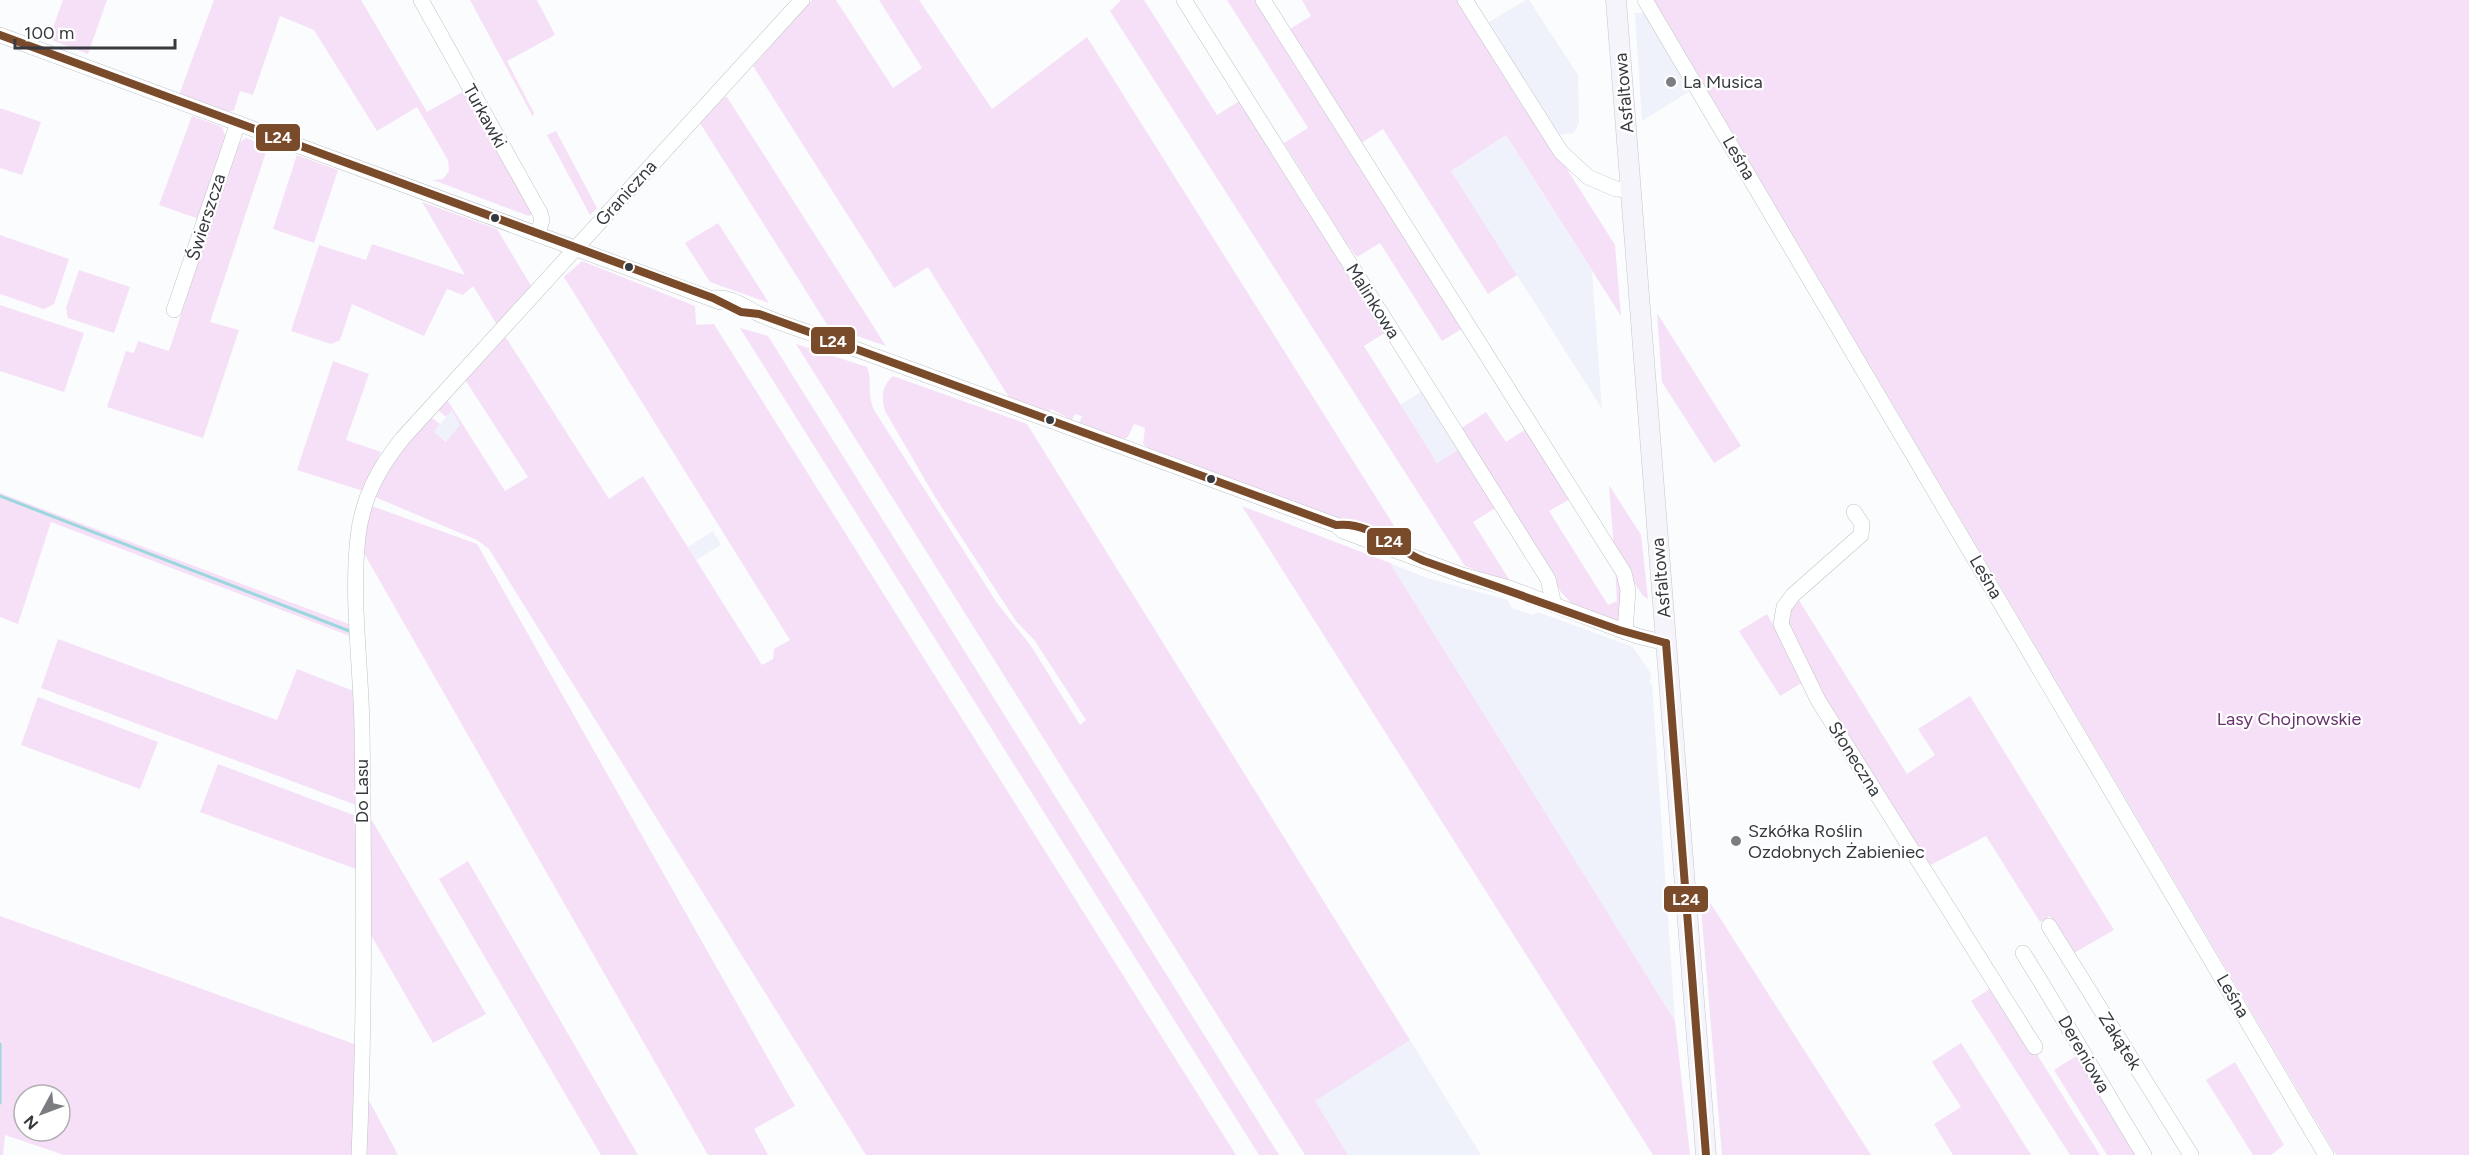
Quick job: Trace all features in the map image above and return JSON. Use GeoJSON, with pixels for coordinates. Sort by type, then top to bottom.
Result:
{"type":"FeatureCollection","features":[{"type":"Feature","properties":{"kind":"main road","name":"Asfaltowa"},"geometry":{"type":"LineString","coordinates":[[1616,0],[1707,1155]]}},
{"type":"Feature","properties":{"kind":"street","name":"Turkawki"},"geometry":{"type":"LineString","coordinates":[[421,0],[540,213],[542,223],[538,233]]}},
{"type":"Feature","properties":{"kind":"street","name":"Graniczna"},"geometry":{"type":"LineString","coordinates":[[402,440],[802,0]]}},
{"type":"Feature","properties":{"kind":"street","name":"Malinkowa"},"geometry":{"type":"LineString","coordinates":[[1184,0],[1548,579],[1554,605]]}},
{"type":"Feature","properties":{"kind":"street"},"geometry":{"type":"LineString","coordinates":[[1263,0],[1624,573],[1628,590],[1625,632]]}},
{"type":"Feature","properties":{"kind":"street"},"geometry":{"type":"LineString","coordinates":[[1465,0],[1561,152],[1588,177],[1616,189],[1631,190]]}},
{"type":"Feature","properties":{"kind":"street","name":"Leśna"},"geometry":{"type":"LineString","coordinates":[[1645,0],[2326,1155]]}},
{"type":"Feature","properties":{"kind":"street"},"geometry":{"type":"LineString","coordinates":[[0,35],[713,298],[726,298],[759,314],[942,381],[977,391],[1037,416],[1336,525],[1349,525],[1385,537],[1402,547],[1407,554],[1462,575],[1554,605],[1625,632],[1666,643]]}},
{"type":"Feature","properties":{"kind":"street","name":"Świerszcza"},"geometry":{"type":"LineString","coordinates":[[174,310],[238,123]]}},
{"type":"Feature","properties":{"kind":"street","name":"Do Lasu"},"geometry":{"type":"LineString","coordinates":[[359,1155],[363,812],[358,537],[366,500],[377,473],[402,440]]}},
{"type":"Feature","properties":{"kind":"street","name":"Słoneczna"},"geometry":{"type":"LineString","coordinates":[[1854,512],[1862,524],[1861,535],[1793,595],[1784,607],[1781,624],[1818,700],[2035,1047]]}},
{"type":"Feature","properties":{"kind":"street","name":"Zakątek"},"geometry":{"type":"LineString","coordinates":[[2049,926],[2191,1155]]}},
{"type":"Feature","properties":{"kind":"street","name":"Dereniowa"},"geometry":{"type":"LineString","coordinates":[[2023,953],[2144,1155]]}},
{"type":"Feature","properties":{"kind":"shaded area"},"geometry":{"type":"Polygon","coordinates":[[[1529,0],[1578,75],[1579,123],[1574,133],[1558,135],[1489,22],[1529,0]]]}},
{"type":"Feature","properties":{"kind":"shaded area"},"geometry":{"type":"Polygon","coordinates":[[[1648,12],[1693,89],[1642,121],[1635,13],[1648,12]]]}},
{"type":"Feature","properties":{"kind":"shaded area"},"geometry":{"type":"Polygon","coordinates":[[[1506,135],[1592,271],[1602,409],[1451,171],[1506,135]]]}},
{"type":"Feature","properties":{"kind":"shaded area"},"geometry":{"type":"Polygon","coordinates":[[[1424,390],[1461,448],[1437,463],[1400,405],[1424,390]]]}},
{"type":"Feature","properties":{"kind":"shaded area"},"geometry":{"type":"Polygon","coordinates":[[[452,410],[461,424],[447,442],[434,432],[452,410]]]}},
{"type":"Feature","properties":{"kind":"shaded area"},"geometry":{"type":"Polygon","coordinates":[[[713,531],[721,545],[696,560],[688,547],[713,531]]]}},
{"type":"Feature","properties":{"kind":"shaded area"},"geometry":{"type":"Polygon","coordinates":[[[1390,563],[1427,578],[1508,600],[1512,608],[1533,615],[1538,612],[1633,647],[1651,674],[1675,1021],[1390,563]]]}},
{"type":"Feature","properties":{"kind":"shaded area"},"geometry":{"type":"Polygon","coordinates":[[[1410,1040],[1481,1155],[1348,1155],[1314,1101],[1410,1040]]]}},
{"type":"Feature","properties":{"kind":"green space"},"geometry":{"type":"Polygon","coordinates":[[[63,0],[107,0],[88,54],[49,39],[63,0]]]}},
{"type":"Feature","properties":{"kind":"green space"},"geometry":{"type":"Polygon","coordinates":[[[214,0],[361,0],[427,112],[464,91],[535,212],[529,216],[433,180],[443,179],[449,171],[448,160],[417,107],[377,131],[314,30],[280,16],[253,95],[240,91],[234,110],[228,112],[179,95],[214,0]]]}},
{"type":"Feature","properties":{"kind":"green space"},"geometry":{"type":"Polygon","coordinates":[[[470,0],[537,0],[555,35],[507,61],[534,113],[533,117],[470,0]]]}},
{"type":"Feature","properties":{"kind":"green space"},"geometry":{"type":"Polygon","coordinates":[[[812,0],[836,0],[893,88],[922,68],[879,0],[919,0],[992,109],[1087,37],[1406,545],[1386,535],[1154,452],[1143,444],[1145,428],[1134,424],[1128,437],[1124,439],[1079,423],[1082,416],[1075,414],[1072,420],[1051,409],[1049,412],[1010,399],[928,267],[894,288],[753,66],[812,0]]]}},
{"type":"Feature","properties":{"kind":"green space"},"geometry":{"type":"Polygon","coordinates":[[[1121,0],[1144,0],[1217,115],[1241,100],[1388,331],[1364,346],[1437,463],[1461,448],[1497,507],[1473,522],[1512,584],[1465,566],[1110,11],[1121,0]]]}},
{"type":"Feature","properties":{"kind":"green space"},"geometry":{"type":"Polygon","coordinates":[[[1227,0],[1259,0],[1465,327],[1442,341],[1380,243],[1357,257],[1347,244],[1284,143],[1308,128],[1227,0]]]}},
{"type":"Feature","properties":{"kind":"green space"},"geometry":{"type":"Polygon","coordinates":[[[1302,0],[1460,0],[1615,245],[1621,316],[1506,135],[1451,171],[1517,275],[1488,294],[1383,129],[1358,145],[1285,32],[1311,16],[1302,0]]]}},
{"type":"Feature","properties":{"kind":"green space","name":"Lasy Chojnowskie"},"geometry":{"type":"Polygon","coordinates":[[[1654,0],[2469,0],[2469,1155],[2336,1155],[1654,0]]]}},
{"type":"Feature","properties":{"kind":"green space"},"geometry":{"type":"Polygon","coordinates":[[[727,97],[886,346],[828,326],[700,123],[721,99],[727,97]]]}},
{"type":"Feature","properties":{"kind":"green space"},"geometry":{"type":"Polygon","coordinates":[[[0,108],[41,122],[22,175],[0,168],[0,108]]]}},
{"type":"Feature","properties":{"kind":"green space"},"geometry":{"type":"Polygon","coordinates":[[[192,116],[222,127],[226,138],[199,219],[159,205],[192,116]]]}},
{"type":"Feature","properties":{"kind":"green space"},"geometry":{"type":"Polygon","coordinates":[[[556,131],[597,208],[590,215],[547,135],[556,131]]]}},
{"type":"Feature","properties":{"kind":"green space"},"geometry":{"type":"Polygon","coordinates":[[[246,138],[268,146],[210,322],[239,330],[203,438],[107,407],[126,351],[134,353],[138,341],[169,351],[237,144],[246,138]]]}},
{"type":"Feature","properties":{"kind":"green space"},"geometry":{"type":"Polygon","coordinates":[[[297,155],[338,170],[314,243],[273,229],[297,155]]]}},
{"type":"Feature","properties":{"kind":"green space"},"geometry":{"type":"Polygon","coordinates":[[[422,202],[497,229],[533,289],[499,328],[473,286],[463,295],[447,289],[424,336],[352,304],[340,340],[331,344],[291,331],[319,245],[366,260],[372,244],[465,275],[422,202]]]}},
{"type":"Feature","properties":{"kind":"green space"},"geometry":{"type":"Polygon","coordinates":[[[718,223],[769,303],[710,282],[685,243],[718,223]]]}},
{"type":"Feature","properties":{"kind":"green space"},"geometry":{"type":"Polygon","coordinates":[[[0,235],[69,259],[54,304],[44,309],[0,294],[0,235]]]}},
{"type":"Feature","properties":{"kind":"green space"},"geometry":{"type":"Polygon","coordinates":[[[582,261],[695,306],[696,325],[714,324],[1236,1155],[866,1155],[489,549],[477,540],[370,495],[384,468],[429,416],[440,424],[434,432],[446,442],[460,425],[452,410],[446,417],[438,410],[446,398],[505,491],[528,477],[464,378],[505,336],[609,499],[643,476],[762,665],[773,659],[774,649],[790,640],[564,277],[582,261]]]}},
{"type":"Feature","properties":{"kind":"green space"},"geometry":{"type":"Polygon","coordinates":[[[79,270],[130,287],[114,333],[68,318],[66,308],[79,270]]]}},
{"type":"Feature","properties":{"kind":"green space"},"geometry":{"type":"Polygon","coordinates":[[[0,305],[84,333],[64,392],[0,371],[0,305]]]}},
{"type":"Feature","properties":{"kind":"green space"},"geometry":{"type":"Polygon","coordinates":[[[1657,313],[1741,446],[1714,463],[1662,382],[1657,313]]]}},
{"type":"Feature","properties":{"kind":"green space"},"geometry":{"type":"Polygon","coordinates":[[[740,328],[768,336],[1279,1155],[1259,1155],[740,328]]]}},
{"type":"Feature","properties":{"kind":"green space"},"geometry":{"type":"Polygon","coordinates":[[[796,344],[867,367],[870,377],[870,397],[874,410],[997,603],[1031,646],[1080,725],[1086,720],[1035,641],[1016,621],[935,497],[885,411],[883,392],[893,376],[1027,424],[1410,1040],[1315,1101],[1348,1155],[1305,1155],[796,344]]]}},
{"type":"Feature","properties":{"kind":"green space"},"geometry":{"type":"Polygon","coordinates":[[[333,361],[369,374],[346,440],[381,452],[363,491],[297,470],[333,361]]]}},
{"type":"Feature","properties":{"kind":"green space"},"geometry":{"type":"Polygon","coordinates":[[[1486,412],[1506,442],[1529,427],[1574,497],[1549,511],[1608,605],[1617,601],[1615,564],[1623,592],[1621,614],[1618,620],[1613,622],[1575,607],[1561,592],[1460,429],[1486,412]]]}},
{"type":"Feature","properties":{"kind":"green space"},"geometry":{"type":"Polygon","coordinates":[[[1609,485],[1641,535],[1648,599],[1643,596],[1614,551],[1609,485]]]}},
{"type":"Feature","properties":{"kind":"green space"},"geometry":{"type":"Polygon","coordinates":[[[0,493],[354,626],[355,638],[51,522],[18,624],[0,617],[0,493]]]}},
{"type":"Feature","properties":{"kind":"green space"},"geometry":{"type":"Polygon","coordinates":[[[369,505],[477,544],[795,1106],[754,1129],[768,1155],[708,1155],[361,548],[369,505]]]}},
{"type":"Feature","properties":{"kind":"green space"},"geometry":{"type":"Polygon","coordinates":[[[1242,506],[1390,563],[1675,1021],[1690,1155],[1653,1155],[1242,506]]]}},
{"type":"Feature","properties":{"kind":"green space"},"geometry":{"type":"Polygon","coordinates":[[[1797,597],[1907,774],[1935,755],[1918,729],[1970,696],[2114,930],[2074,953],[2050,916],[2040,922],[1986,836],[1927,867],[1815,689],[1786,616],[1797,597]]]}},
{"type":"Feature","properties":{"kind":"green space"},"geometry":{"type":"Polygon","coordinates":[[[1767,614],[1805,681],[1780,696],[1739,631],[1767,614]]]}},
{"type":"Feature","properties":{"kind":"green space"},"geometry":{"type":"Polygon","coordinates":[[[58,639],[277,720],[297,669],[356,692],[356,805],[41,688],[58,639]]]}},
{"type":"Feature","properties":{"kind":"green space"},"geometry":{"type":"Polygon","coordinates":[[[38,697],[158,742],[140,789],[21,745],[38,697]]]}},
{"type":"Feature","properties":{"kind":"green space"},"geometry":{"type":"Polygon","coordinates":[[[218,764],[356,816],[356,869],[200,812],[218,764]]]}},
{"type":"Feature","properties":{"kind":"green space"},"geometry":{"type":"Polygon","coordinates":[[[367,812],[486,1014],[433,1043],[367,928],[367,812]]]}},
{"type":"Feature","properties":{"kind":"green space"},"geometry":{"type":"Polygon","coordinates":[[[468,861],[638,1155],[601,1155],[439,879],[468,861]]]}},
{"type":"Feature","properties":{"kind":"green space"},"geometry":{"type":"Polygon","coordinates":[[[1699,885],[1871,1155],[1722,1155],[1699,885]]]}},
{"type":"Feature","properties":{"kind":"green space"},"geometry":{"type":"Polygon","coordinates":[[[0,916],[357,1045],[353,1155],[64,1155],[29,1143],[72,1143],[72,1083],[12,1083],[12,1137],[5,1135],[3,1155],[0,1155],[0,916]]]}},
{"type":"Feature","properties":{"kind":"green space"},"geometry":{"type":"Polygon","coordinates":[[[1994,986],[2100,1155],[2070,1155],[1971,1001],[1994,986]]]}},
{"type":"Feature","properties":{"kind":"green space"},"geometry":{"type":"Polygon","coordinates":[[[1961,1043],[2031,1155],[1953,1155],[1934,1124],[1961,1107],[1932,1062],[1961,1043]]]}},
{"type":"Feature","properties":{"kind":"green space"},"geometry":{"type":"Polygon","coordinates":[[[2081,1053],[2142,1155],[2107,1155],[2054,1070],[2081,1053]]]}},
{"type":"Feature","properties":{"kind":"green space"},"geometry":{"type":"Polygon","coordinates":[[[2235,1062],[2284,1145],[2271,1155],[2253,1155],[2206,1080],[2235,1062]]]}},
{"type":"Feature","properties":{"kind":"green space"},"geometry":{"type":"Polygon","coordinates":[[[365,1093],[398,1155],[363,1155],[365,1093]]]}},
{"type":"Feature","properties":{"kind":"waterway"},"geometry":{"type":"LineString","coordinates":[[0,496],[352,632]]}},
{"type":"Feature","properties":{"kind":"waterway"},"geometry":{"type":"LineString","coordinates":[[0,1044],[0,1103]]}},
{"type":"Feature","properties":{"kind":"transit line","name":"L24"},"geometry":{"type":"LineString","coordinates":[[0,35],[713,298],[741,312],[759,314],[1336,525],[1360,527],[1424,561],[1619,630],[1666,643]]}},
{"type":"Feature","properties":{"kind":"transit line","name":"L24"},"geometry":{"type":"LineString","coordinates":[[1666,643],[1706,1155]]}},
{"type":"Feature","properties":{"kind":"place","name":"La Musica"},"geometry":{"type":"Point","coordinates":[1671,82]}},
{"type":"Feature","properties":{"kind":"place","name":"Szkółka Roślin Ozdobnych Żabieniec"},"geometry":{"type":"Point","coordinates":[1736,841]}}]}
